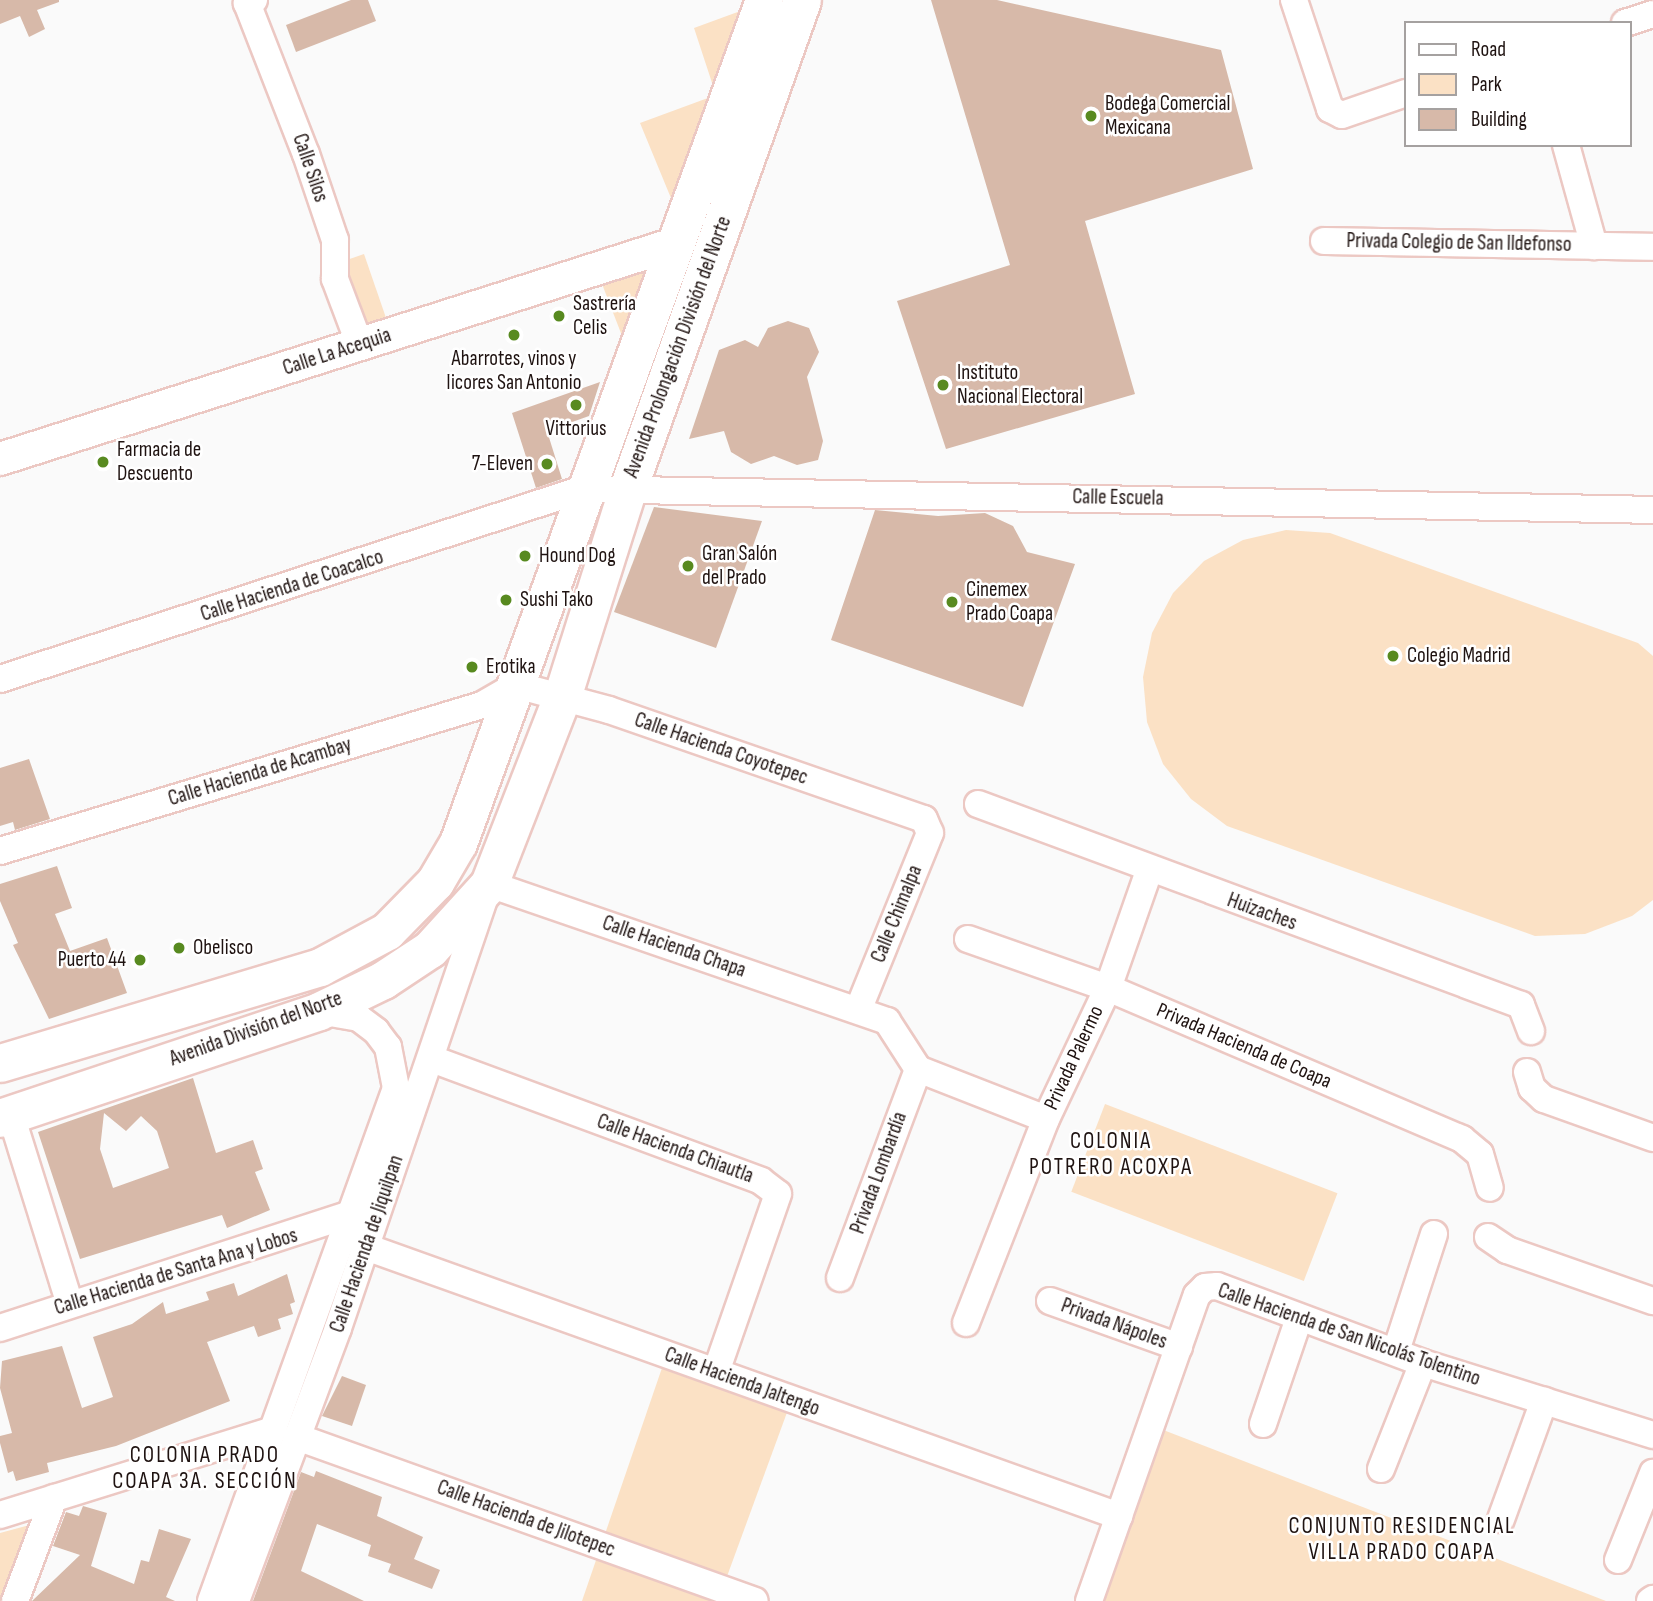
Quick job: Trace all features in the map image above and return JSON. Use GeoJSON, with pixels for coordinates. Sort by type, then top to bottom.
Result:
{"type":"FeatureCollection","features":[{"type":"Feature","properties":{"kind":"main road","name":"Avenida Prolongación División del Norte"},"geometry":{"type":"LineString","coordinates":[[516,685],[583,489],[674,244],[790,2]]}},
{"type":"Feature","properties":{"kind":"main road","name":"Avenida Prolongación División del Norte"},"geometry":{"type":"LineString","coordinates":[[562,697],[627,491],[790,2]]}},
{"type":"Feature","properties":{"kind":"main road","name":"Avenida División del Norte"},"geometry":{"type":"LineString","coordinates":[[0,1063],[320,967],[366,945],[404,916],[435,882],[458,843],[516,685]]}},
{"type":"Feature","properties":{"kind":"main road","name":"Avenida División del Norte"},"geometry":{"type":"LineString","coordinates":[[5,1117],[319,1011],[383,980],[429,949],[489,884],[562,697]]}},
{"type":"Feature","properties":{"kind":"main road"},"geometry":{"type":"LineString","coordinates":[[95,1035],[98,1059],[110,1080]]}},
{"type":"Feature","properties":{"kind":"street","name":"Calle Silos"},"geometry":{"type":"LineString","coordinates":[[254,0],[247,3],[306,154],[335,240],[335,279],[360,345]]}},
{"type":"Feature","properties":{"kind":"street"},"geometry":{"type":"LineString","coordinates":[[1294,0],[1330,109],[1342,115],[1404,94]]}},
{"type":"Feature","properties":{"kind":"street"},"geometry":{"type":"LineString","coordinates":[[1631,21],[1653,14]]}},
{"type":"Feature","properties":{"kind":"street"},"geometry":{"type":"LineString","coordinates":[[1567,147],[1594,246]]}},
{"type":"Feature","properties":{"kind":"street","name":"Privada Colegio de San Ildefonso"},"geometry":{"type":"LineString","coordinates":[[1324,241],[1653,247]]}},
{"type":"Feature","properties":{"kind":"street","name":"Calle La Acequia"},"geometry":{"type":"LineString","coordinates":[[0,459],[674,244]]}},
{"type":"Feature","properties":{"kind":"street","name":"Calle Escuela"},"geometry":{"type":"LineString","coordinates":[[583,489],[1653,510]]}},
{"type":"Feature","properties":{"kind":"street","name":"Calle Hacienda de Coacalco"},"geometry":{"type":"LineString","coordinates":[[0,679],[583,489]]}},
{"type":"Feature","properties":{"kind":"street","name":"Calle Hacienda Coyotepec"},"geometry":{"type":"LineString","coordinates":[[516,685],[562,697],[924,819]]}},
{"type":"Feature","properties":{"kind":"street","name":"Calle Hacienda de Acambay"},"geometry":{"type":"LineString","coordinates":[[0,851],[482,705],[516,685]]}},
{"type":"Feature","properties":{"kind":"street","name":"Huizaches"},"geometry":{"type":"LineString","coordinates":[[978,804],[1149,871],[1521,1005],[1531,1031]]}},
{"type":"Feature","properties":{"kind":"street","name":"Calle Chimalpa"},"geometry":{"type":"LineString","coordinates":[[858,1010],[930,833],[924,819]]}},
{"type":"Feature","properties":{"kind":"street","name":"Privada Palermo"},"geometry":{"type":"LineString","coordinates":[[966,1323],[1046,1119],[1108,988],[1149,871]]}},
{"type":"Feature","properties":{"kind":"street","name":"Calle Hacienda Chapa"},"geometry":{"type":"LineString","coordinates":[[489,884],[887,1021],[918,1069]]}},
{"type":"Feature","properties":{"kind":"street","name":"Calle Hacienda de Jiquilpan"},"geometry":{"type":"LineString","coordinates":[[211,1601],[285,1434],[338,1328],[432,1059],[489,884]]}},
{"type":"Feature","properties":{"kind":"street","name":"Privada Hacienda de Coapa"},"geometry":{"type":"LineString","coordinates":[[968,939],[1108,988],[1462,1139],[1480,1154],[1490,1188]]}},
{"type":"Feature","properties":{"kind":"street","name":"Calle Hacienda de Jiquilpan"},"geometry":{"type":"LineString","coordinates":[[236,1601],[285,1434],[314,1317],[396,1088],[388,1047],[359,1018],[319,1011]]}},
{"type":"Feature","properties":{"kind":"street","name":"Calle Hacienda Chiautla"},"geometry":{"type":"LineString","coordinates":[[432,1059],[761,1181],[778,1194],[716,1372]]}},
{"type":"Feature","properties":{"kind":"street"},"geometry":{"type":"LineString","coordinates":[[918,1069],[1046,1119]]}},
{"type":"Feature","properties":{"kind":"street","name":"Privada Lombardía"},"geometry":{"type":"LineString","coordinates":[[840,1278],[918,1069]]}},
{"type":"Feature","properties":{"kind":"street"},"geometry":{"type":"LineString","coordinates":[[1527,1072],[1532,1088],[1544,1099],[1653,1138]]}},
{"type":"Feature","properties":{"kind":"street"},"geometry":{"type":"LineString","coordinates":[[5,1117],[70,1304]]}},
{"type":"Feature","properties":{"kind":"street","name":"Calle Hacienda de Santa Ana y Lobos"},"geometry":{"type":"LineString","coordinates":[[0,1328],[351,1214]]}},
{"type":"Feature","properties":{"kind":"street"},"geometry":{"type":"LineString","coordinates":[[1396,1351],[1434,1234]]}},
{"type":"Feature","properties":{"kind":"street"},"geometry":{"type":"LineString","coordinates":[[1488,1237],[1507,1250],[1653,1301]]}},
{"type":"Feature","properties":{"kind":"street","name":"Calle Hacienda Jaltengo"},"geometry":{"type":"LineString","coordinates":[[366,1247],[1119,1516]]}},
{"type":"Feature","properties":{"kind":"street","name":"Calle Hacienda de San Nicolás Tolentino"},"geometry":{"type":"LineString","coordinates":[[1088,1601],[1197,1294],[1205,1287],[1217,1286],[1423,1363],[1653,1436]]}},
{"type":"Feature","properties":{"kind":"street","name":"Privada Nápoles"},"geometry":{"type":"LineString","coordinates":[[1050,1301],[1179,1347]]}},
{"type":"Feature","properties":{"kind":"street"},"geometry":{"type":"LineString","coordinates":[[314,1317],[338,1328]]}},
{"type":"Feature","properties":{"kind":"street"},"geometry":{"type":"LineString","coordinates":[[1263,1424],[1299,1318]]}},
{"type":"Feature","properties":{"kind":"street"},"geometry":{"type":"LineString","coordinates":[[1381,1469],[1423,1363]]}},
{"type":"Feature","properties":{"kind":"street"},"geometry":{"type":"LineString","coordinates":[[1501,1519],[1544,1401]]}},
{"type":"Feature","properties":{"kind":"street"},"geometry":{"type":"LineString","coordinates":[[0,1515],[285,1434]]}},
{"type":"Feature","properties":{"kind":"street","name":"Calle Hacienda de Jilotepec"},"geometry":{"type":"LineString","coordinates":[[285,1434],[754,1601]]}},
{"type":"Feature","properties":{"kind":"street"},"geometry":{"type":"LineString","coordinates":[[1618,1560],[1653,1473]]}},
{"type":"Feature","properties":{"kind":"street"},"geometry":{"type":"LineString","coordinates":[[15,1601],[54,1498]]}},
{"type":"Feature","properties":{"kind":"green space"},"geometry":{"type":"Polygon","coordinates":[[[754,6],[673,203],[640,123],[716,95],[694,28],[754,6]]]}},
{"type":"Feature","properties":{"kind":"green space"},"geometry":{"type":"Polygon","coordinates":[[[364,254],[387,322],[367,329],[343,261],[364,254]]]}},
{"type":"Feature","properties":{"kind":"green space"},"geometry":{"type":"Polygon","coordinates":[[[652,265],[624,341],[602,284],[652,265]]]}},
{"type":"Feature","properties":{"kind":"green space","name":"Colegio Madrid"},"geometry":{"type":"Polygon","coordinates":[[[1286,530],[1330,533],[1638,643],[1653,656],[1653,900],[1632,916],[1585,934],[1535,936],[1227,826],[1191,799],[1163,764],[1147,722],[1143,677],[1152,633],[1173,593],[1204,561],[1243,540],[1286,530]]]}},
{"type":"Feature","properties":{"kind":"green space"},"geometry":{"type":"Polygon","coordinates":[[[1105,1104],[1337,1193],[1304,1281],[1071,1192],[1105,1104]]]}},
{"type":"Feature","properties":{"kind":"green space"},"geometry":{"type":"Polygon","coordinates":[[[664,1362],[789,1407],[718,1601],[582,1601],[664,1362]]]}},
{"type":"Feature","properties":{"kind":"green space"},"geometry":{"type":"Polygon","coordinates":[[[1153,1426],[1606,1601],[1098,1601],[1153,1426]]]}},
{"type":"Feature","properties":{"kind":"green space"},"geometry":{"type":"Polygon","coordinates":[[[37,1523],[4,1601],[0,1601],[0,1533],[37,1523]]]}},
{"type":"Feature","properties":{"kind":"building"},"geometry":{"type":"Polygon","coordinates":[[[0,0],[59,2],[37,10],[45,29],[29,37],[20,16],[0,24],[0,0]]]}},
{"type":"Feature","properties":{"kind":"building"},"geometry":{"type":"Polygon","coordinates":[[[351,0],[368,0],[376,21],[296,52],[286,25],[351,0]]]}},
{"type":"Feature","properties":{"kind":"building"},"geometry":{"type":"Polygon","coordinates":[[[931,0],[997,0],[1221,50],[1253,169],[1085,221],[1135,394],[946,449],[897,301],[1010,265],[931,0]]]}},
{"type":"Feature","properties":{"kind":"building"},"geometry":{"type":"Polygon","coordinates":[[[788,321],[809,328],[819,352],[807,377],[823,441],[818,460],[797,465],[774,456],[751,464],[731,452],[724,431],[689,439],[719,350],[745,340],[758,347],[768,328],[788,321]]]}},
{"type":"Feature","properties":{"kind":"building"},"geometry":{"type":"Polygon","coordinates":[[[600,382],[589,416],[547,431],[562,479],[536,488],[512,413],[600,382]]]}},
{"type":"Feature","properties":{"kind":"building","name":"Gran Salón del Prado"},"geometry":{"type":"Polygon","coordinates":[[[654,507],[762,521],[716,648],[614,612],[654,507]]]}},
{"type":"Feature","properties":{"kind":"building","name":"Cinemex Prado Coapa"},"geometry":{"type":"Polygon","coordinates":[[[875,510],[938,516],[985,513],[1013,526],[1027,552],[1075,564],[1023,707],[831,640],[875,510]]]}},
{"type":"Feature","properties":{"kind":"building"},"geometry":{"type":"Polygon","coordinates":[[[29,759],[50,819],[15,830],[13,822],[0,826],[0,768],[29,759]]]}},
{"type":"Feature","properties":{"kind":"building"},"geometry":{"type":"Polygon","coordinates":[[[57,866],[72,908],[55,914],[70,951],[107,938],[127,993],[49,1019],[13,945],[18,943],[0,901],[0,884],[57,866]]]}},
{"type":"Feature","properties":{"kind":"building"},"geometry":{"type":"Polygon","coordinates":[[[193,1078],[216,1153],[253,1140],[263,1169],[255,1172],[270,1210],[227,1228],[222,1215],[80,1259],[38,1132],[193,1078]],[[104,1113],[100,1149],[113,1188],[169,1168],[157,1131],[141,1116],[126,1131],[104,1113]]]}},
{"type":"Feature","properties":{"kind":"building"},"geometry":{"type":"Polygon","coordinates":[[[287,1274],[295,1302],[290,1304],[293,1314],[278,1319],[281,1329],[258,1337],[254,1326],[207,1342],[230,1401],[116,1446],[47,1463],[49,1472],[16,1481],[13,1471],[8,1473],[0,1443],[0,1436],[12,1433],[0,1388],[2,1361],[62,1346],[82,1408],[113,1397],[93,1337],[132,1324],[163,1302],[166,1314],[209,1300],[206,1292],[234,1283],[238,1296],[287,1274]]]}},
{"type":"Feature","properties":{"kind":"building"},"geometry":{"type":"Polygon","coordinates":[[[342,1376],[366,1385],[352,1426],[322,1416],[342,1376]]]}},
{"type":"Feature","properties":{"kind":"building"},"geometry":{"type":"Polygon","coordinates":[[[316,1471],[382,1497],[377,1516],[423,1537],[414,1559],[440,1570],[432,1589],[388,1572],[391,1564],[368,1556],[371,1545],[317,1524],[301,1571],[364,1601],[253,1601],[301,1472],[314,1477],[316,1471]]]}},
{"type":"Feature","properties":{"kind":"building"},"geometry":{"type":"Polygon","coordinates":[[[83,1506],[107,1513],[91,1566],[134,1584],[141,1560],[149,1562],[159,1529],[191,1539],[166,1597],[175,1601],[32,1601],[80,1555],[53,1546],[66,1512],[79,1516],[83,1506]]]}},
{"type":"Feature","properties":{"kind":"place","name":"Bodega Comercial Mexicana"},"geometry":{"type":"Point","coordinates":[1091,116]}},
{"type":"Feature","properties":{"kind":"place","name":"Sastrería Celis"},"geometry":{"type":"Point","coordinates":[559,316]}},
{"type":"Feature","properties":{"kind":"place","name":"Abarrotes, vinos y licores San Antonio"},"geometry":{"type":"Point","coordinates":[514,335]}},
{"type":"Feature","properties":{"kind":"place","name":"Instituto Nacional Electoral"},"geometry":{"type":"Point","coordinates":[943,385]}},
{"type":"Feature","properties":{"kind":"place","name":"Vittorius"},"geometry":{"type":"Point","coordinates":[576,405]}},
{"type":"Feature","properties":{"kind":"place","name":"Farmacia de Descuento"},"geometry":{"type":"Point","coordinates":[103,462]}},
{"type":"Feature","properties":{"kind":"place","name":"7-Eleven"},"geometry":{"type":"Point","coordinates":[547,464]}},
{"type":"Feature","properties":{"kind":"place","name":"Hound Dog"},"geometry":{"type":"Point","coordinates":[525,556]}},
{"type":"Feature","properties":{"kind":"place","name":"Gran Salón del Prado"},"geometry":{"type":"Point","coordinates":[688,566]}},
{"type":"Feature","properties":{"kind":"place","name":"Sushi Tako"},"geometry":{"type":"Point","coordinates":[506,600]}},
{"type":"Feature","properties":{"kind":"place","name":"Cinemex Prado Coapa"},"geometry":{"type":"Point","coordinates":[952,602]}},
{"type":"Feature","properties":{"kind":"place","name":"Colegio Madrid"},"geometry":{"type":"Point","coordinates":[1393,656]}},
{"type":"Feature","properties":{"kind":"place","name":"Erotika"},"geometry":{"type":"Point","coordinates":[472,667]}},
{"type":"Feature","properties":{"kind":"place","name":"Obelisco"},"geometry":{"type":"Point","coordinates":[179,948]}},
{"type":"Feature","properties":{"kind":"place","name":"Puerto 44"},"geometry":{"type":"Point","coordinates":[140,960]}},
{"type":"Feature","properties":{"kind":"district","name":"COLONIA POTRERO ACOXPA"},"geometry":{"type":"Point","coordinates":[1111,1154]}},
{"type":"Feature","properties":{"kind":"district","name":"COLONIA PRADO COAPA 3A. SECCIÓN"},"geometry":{"type":"Point","coordinates":[205,1468]}},
{"type":"Feature","properties":{"kind":"district","name":"CONJUNTO RESIDENCIAL VILLA PRADO COAPA"},"geometry":{"type":"Point","coordinates":[1402,1539]}}]}
